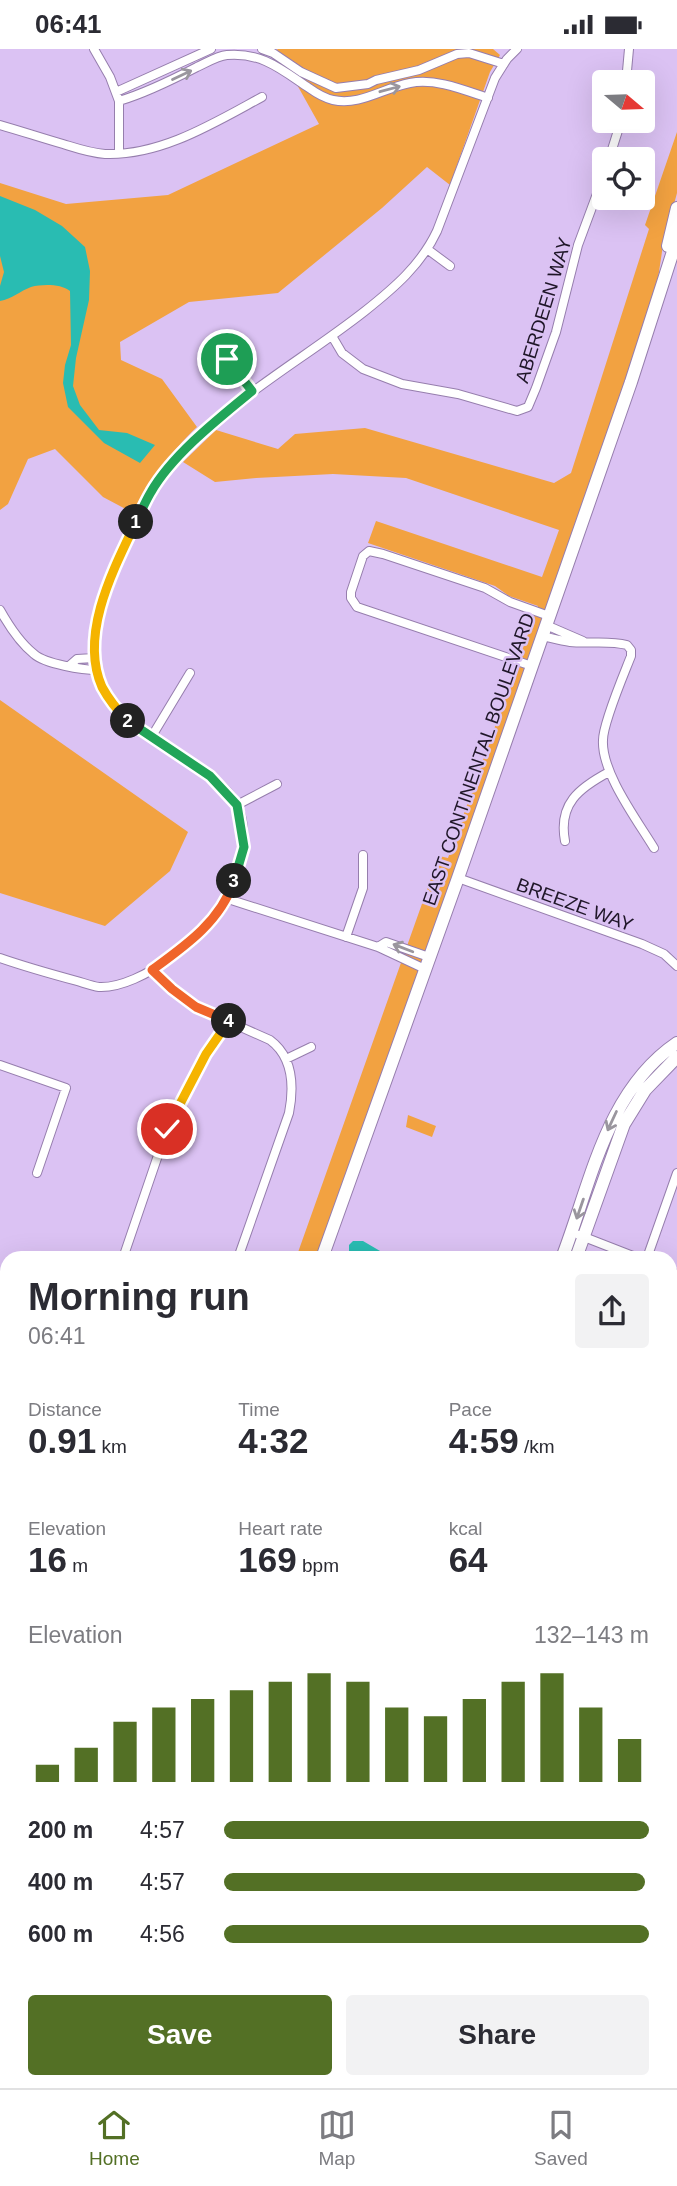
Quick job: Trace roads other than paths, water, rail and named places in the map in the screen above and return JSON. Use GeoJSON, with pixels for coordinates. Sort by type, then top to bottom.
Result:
{"type":"FeatureCollection","features":[{"type":"Feature","properties":{"kind":"main road","name":"EAST CONTINENTAL BOULEVARD"},"geometry":{"type":"LineString","coordinates":[[666,271],[677,208]]}},
{"type":"Feature","properties":{"kind":"main road","name":"EAST CONTINENTAL BOULEVARD"},"geometry":{"type":"LineString","coordinates":[[324,1251],[631,382],[677,239]]}},
{"type":"Feature","properties":{"kind":"main road"},"geometry":{"type":"LineString","coordinates":[[577,1251],[578,1235],[605,1139],[618,1109],[635,1082],[677,1043]]}},
{"type":"Feature","properties":{"kind":"main road"},"geometry":{"type":"LineString","coordinates":[[567,1251],[578,1235],[624,1125],[645,1090],[677,1058]]}},
{"type":"Feature","properties":{"kind":"street"},"geometry":{"type":"LineString","coordinates":[[94,49],[117,96],[119,152]]}},
{"type":"Feature","properties":{"kind":"street"},"geometry":{"type":"LineString","coordinates":[[117,96],[211,49]]}},
{"type":"Feature","properties":{"kind":"street"},"geometry":{"type":"LineString","coordinates":[[262,49],[301,72],[336,88],[368,85],[376,80],[419,70],[457,54],[469,53],[504,64]]}},
{"type":"Feature","properties":{"kind":"street"},"geometry":{"type":"LineString","coordinates":[[0,958],[33,970],[99,987],[122,984],[152,970],[196,936],[214,919],[228,899],[244,847],[237,805],[210,776],[152,736],[131,725],[112,704],[102,686],[94,658],[94,630],[104,597],[123,549],[151,492],[192,443],[252,391],[332,336],[397,285],[427,249],[454,190],[495,78],[517,49]]}},
{"type":"Feature","properties":{"kind":"street"},"geometry":{"type":"LineString","coordinates":[[627,70],[629,49]]}},
{"type":"Feature","properties":{"kind":"street"},"geometry":{"type":"LineString","coordinates":[[117,96],[138,96],[221,52],[272,62],[332,100],[366,99],[381,90],[421,82],[449,85],[488,97]]}},
{"type":"Feature","properties":{"kind":"street"},"geometry":{"type":"LineString","coordinates":[[0,125],[89,152],[106,154],[144,150],[166,144],[262,97]]}},
{"type":"Feature","properties":{"kind":"street","name":"ABERDEEN WAY"},"geometry":{"type":"LineString","coordinates":[[332,336],[342,353],[372,373],[402,384],[458,394],[523,411],[528,407],[536,388],[556,332],[578,245],[592,207]]}},
{"type":"Feature","properties":{"kind":"street"},"geometry":{"type":"LineString","coordinates":[[427,249],[450,267]]}},
{"type":"Feature","properties":{"kind":"street"},"geometry":{"type":"LineString","coordinates":[[227,359],[252,391]]}},
{"type":"Feature","properties":{"kind":"street"},"geometry":{"type":"LineString","coordinates":[[532,666],[357,607],[351,593],[363,556],[369,551],[383,554],[485,588],[545,626],[583,641],[627,645],[631,656],[603,738],[604,755],[609,772],[654,848]]}},
{"type":"Feature","properties":{"kind":"street"},"geometry":{"type":"LineString","coordinates":[[0,610],[9,626],[35,656],[78,670],[97,670]]}},
{"type":"Feature","properties":{"kind":"street"},"geometry":{"type":"LineString","coordinates":[[69,666],[77,659],[94,658]]}},
{"type":"Feature","properties":{"kind":"street"},"geometry":{"type":"LineString","coordinates":[[152,736],[190,673]]}},
{"type":"Feature","properties":{"kind":"street"},"geometry":{"type":"LineString","coordinates":[[565,841],[563,828],[570,802],[582,788],[609,772]]}},
{"type":"Feature","properties":{"kind":"street"},"geometry":{"type":"LineString","coordinates":[[237,805],[277,784]]}},
{"type":"Feature","properties":{"kind":"street"},"geometry":{"type":"LineString","coordinates":[[346,937],[363,888],[363,855]]}},
{"type":"Feature","properties":{"kind":"street","name":"BREEZE WAY"},"geometry":{"type":"LineString","coordinates":[[458,878],[642,944],[664,954],[677,966]]}},
{"type":"Feature","properties":{"kind":"street"},"geometry":{"type":"LineString","coordinates":[[228,899],[377,947],[386,941],[427,963]]}},
{"type":"Feature","properties":{"kind":"street"},"geometry":{"type":"LineString","coordinates":[[152,970],[196,1007],[270,1040],[277,1045],[286,1059],[292,1097],[289,1113],[240,1251]]}},
{"type":"Feature","properties":{"kind":"street"},"geometry":{"type":"LineString","coordinates":[[125,1251],[167,1129],[200,1066],[229,1020]]}},
{"type":"Feature","properties":{"kind":"street"},"geometry":{"type":"LineString","coordinates":[[286,1059],[311,1047]]}},
{"type":"Feature","properties":{"kind":"street"},"geometry":{"type":"LineString","coordinates":[[0,1065],[66,1088],[37,1173]]}},
{"type":"Feature","properties":{"kind":"street"},"geometry":{"type":"LineString","coordinates":[[649,1251],[677,1173]]}},
{"type":"Feature","properties":{"kind":"street"},"geometry":{"type":"LineString","coordinates":[[578,1235],[620,1251]]}}]}
